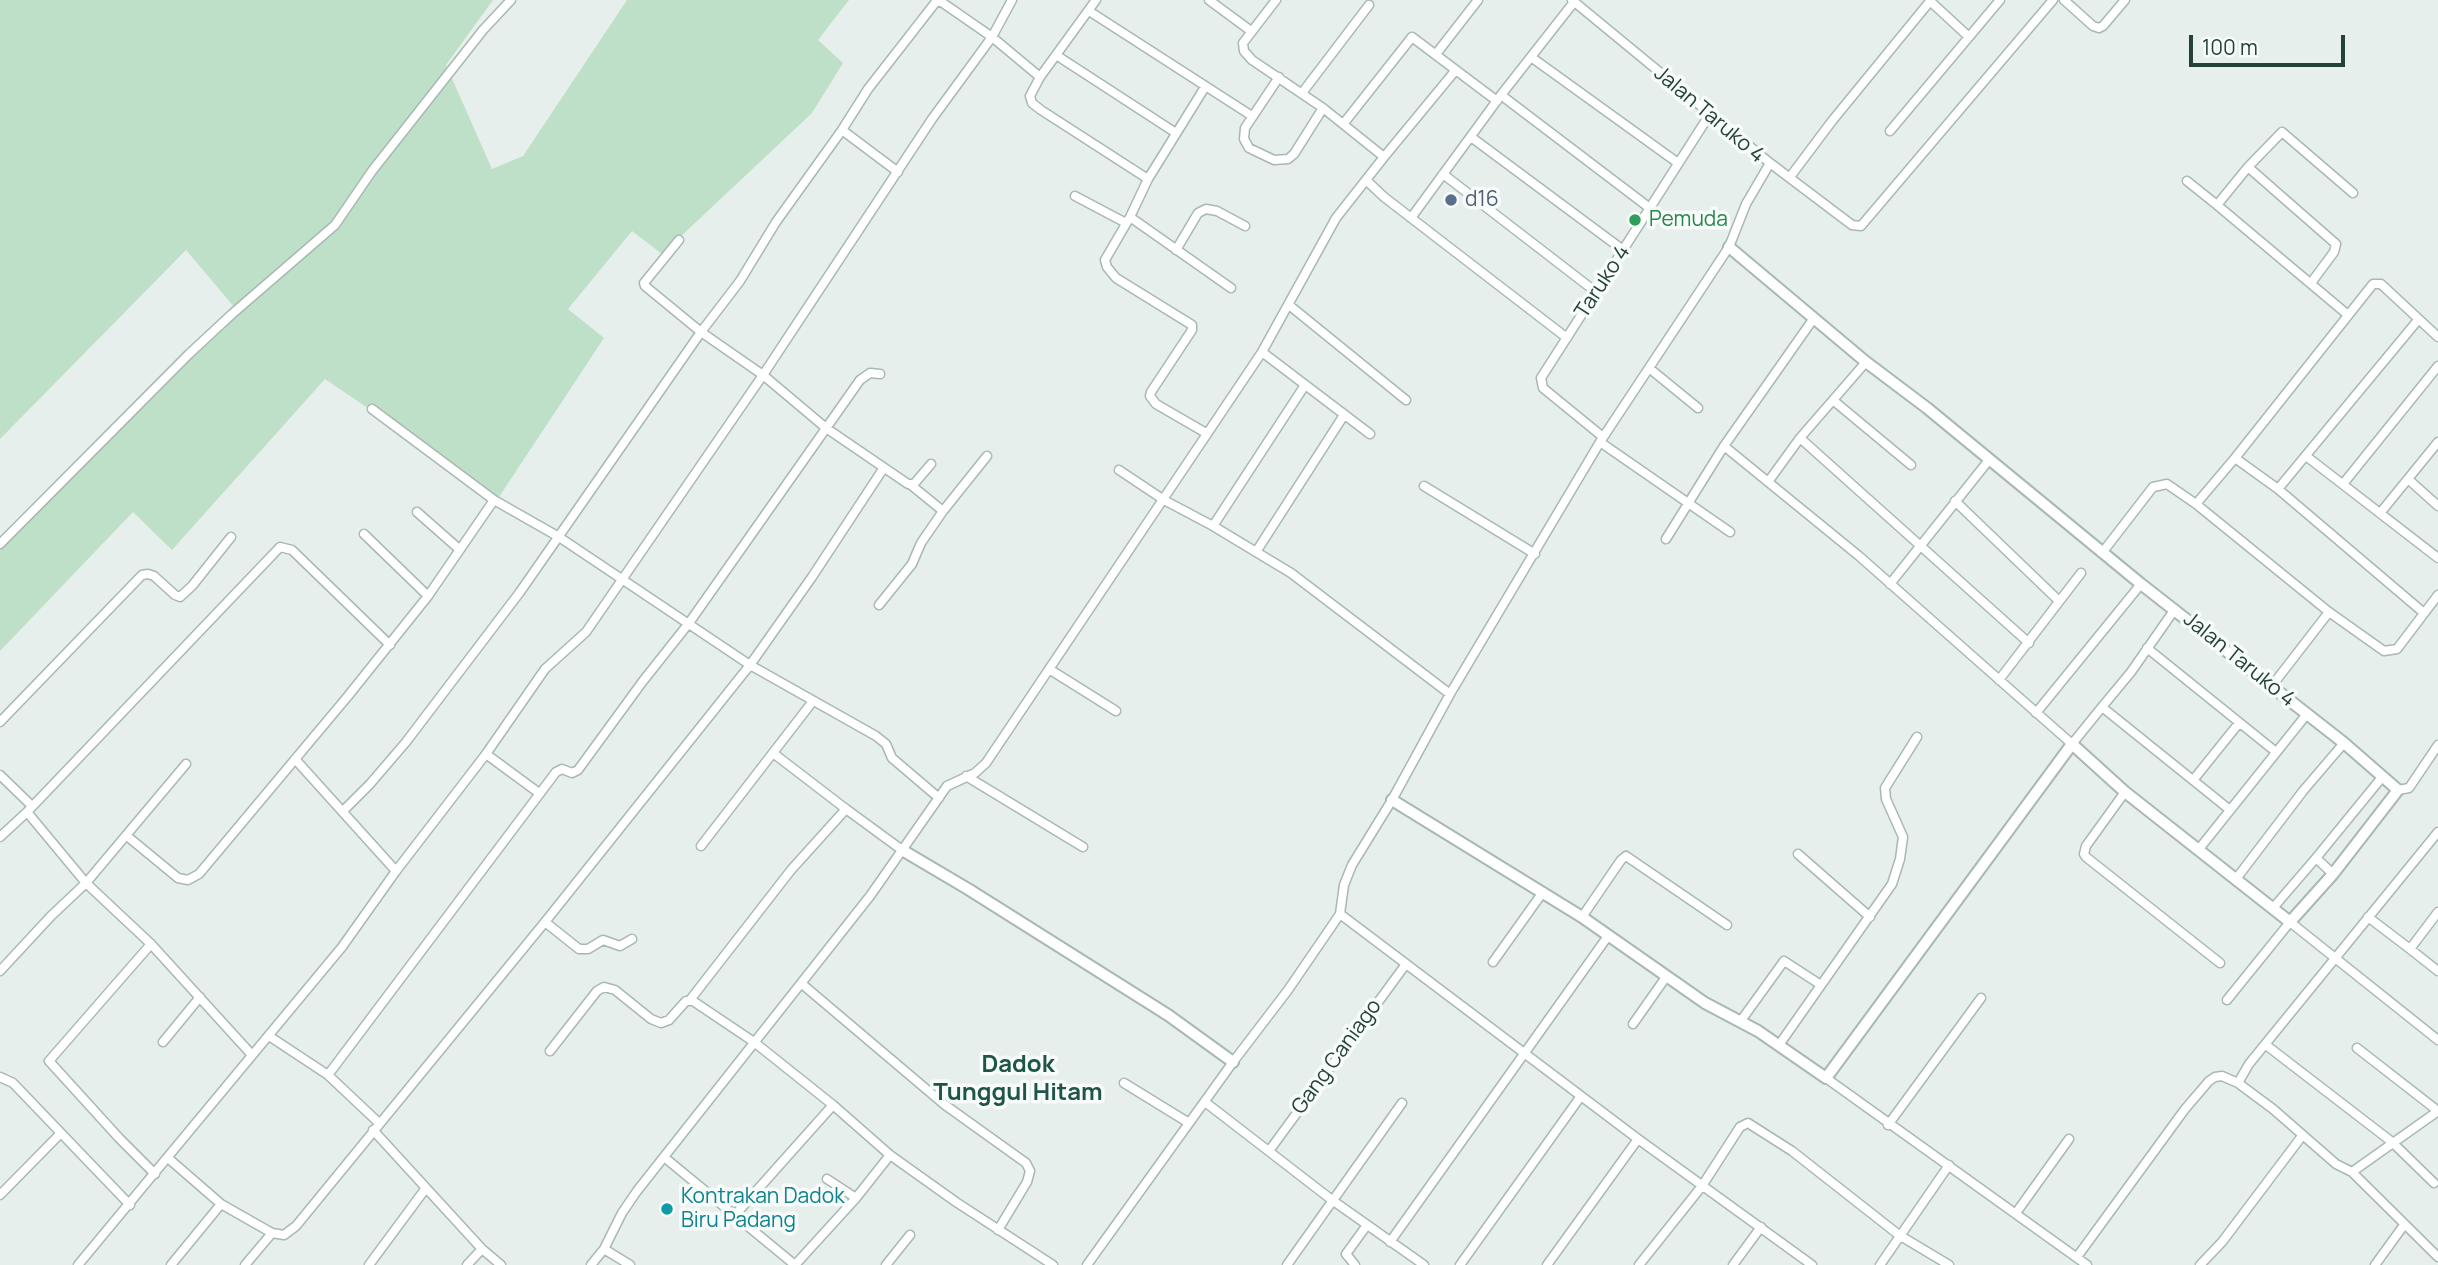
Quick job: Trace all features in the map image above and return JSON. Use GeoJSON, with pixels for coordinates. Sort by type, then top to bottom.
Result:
{"type":"FeatureCollection","features":[{"type":"Feature","properties":{"kind":"street"},"geometry":{"type":"LineString","coordinates":[[0,544],[189,354],[335,225],[372,171],[483,30],[510,0]]}},
{"type":"Feature","properties":{"kind":"street"},"geometry":{"type":"LineString","coordinates":[[78,1265],[342,947],[486,754],[545,669],[586,632],[763,375],[932,119],[992,37],[1012,0]]}},
{"type":"Feature","properties":{"kind":"street"},"geometry":{"type":"LineString","coordinates":[[1096,0],[1040,77],[1031,94],[1032,103],[1148,179]]}},
{"type":"Feature","properties":{"kind":"street"},"geometry":{"type":"LineString","coordinates":[[1209,0],[1251,31]]}},
{"type":"Feature","properties":{"kind":"street"},"geometry":{"type":"LineString","coordinates":[[1276,0],[1243,43],[1244,51],[1252,60],[1323,108],[1384,157]]}},
{"type":"Feature","properties":{"kind":"street"},"geometry":{"type":"LineString","coordinates":[[1436,54],[1478,0]]}},
{"type":"Feature","properties":{"kind":"street"},"geometry":{"type":"LineString","coordinates":[[1890,131],[2000,0]]}},
{"type":"Feature","properties":{"kind":"street"},"geometry":{"type":"LineString","coordinates":[[1770,163],[1853,225],[1863,225],[2053,0]]}},
{"type":"Feature","properties":{"kind":"street"},"geometry":{"type":"LineString","coordinates":[[2064,0],[2099,29],[2124,0]]}},
{"type":"Feature","properties":{"kind":"street"},"geometry":{"type":"LineString","coordinates":[[1411,218],[1573,1]]}},
{"type":"Feature","properties":{"kind":"street","name":"Jalan Taruko 4"},"geometry":{"type":"LineString","coordinates":[[1573,1],[1770,163],[1746,204],[1729,247],[1866,362],[2102,553],[2344,743],[2398,790]]}},
{"type":"Feature","properties":{"kind":"street"},"geometry":{"type":"LineString","coordinates":[[1790,177],[1930,1],[1969,37]]}},
{"type":"Feature","properties":{"kind":"street"},"geometry":{"type":"LineString","coordinates":[[343,811],[412,733],[559,537],[701,332],[740,281],[776,222],[868,89],[935,3],[944,2],[1040,77]]}},
{"type":"Feature","properties":{"kind":"street"},"geometry":{"type":"LineString","coordinates":[[1302,93],[1369,5]]}},
{"type":"Feature","properties":{"kind":"street"},"geometry":{"type":"LineString","coordinates":[[1089,10],[1252,116]]}},
{"type":"Feature","properties":{"kind":"street"},"geometry":{"type":"LineString","coordinates":[[1344,124],[1412,37],[1455,71],[1499,98],[1651,209]]}},
{"type":"Feature","properties":{"kind":"street"},"geometry":{"type":"LineString","coordinates":[[1056,55],[1176,133]]}},
{"type":"Feature","properties":{"kind":"street"},"geometry":{"type":"LineString","coordinates":[[1531,57],[1678,163]]}},
{"type":"Feature","properties":{"kind":"street"},"geometry":{"type":"LineString","coordinates":[[591,1265],[604,1249],[622,1213],[802,984],[939,798],[952,782],[986,764],[1262,352],[1336,218],[1455,71]]}},
{"type":"Feature","properties":{"kind":"street"},"geometry":{"type":"LineString","coordinates":[[1279,76],[1245,128],[1244,139],[1247,146],[1274,160],[1284,160],[1294,154],[1323,108]]}},
{"type":"Feature","properties":{"kind":"street"},"geometry":{"type":"LineString","coordinates":[[1205,87],[1148,179],[1128,220],[1105,257],[1107,267],[1116,278],[1191,323],[1193,327],[1151,392],[1152,400],[1206,433]]}},
{"type":"Feature","properties":{"kind":"street","name":"Taruko 4"},"geometry":{"type":"LineString","coordinates":[[1602,439],[1543,388],[1541,378],[1710,114]]}},
{"type":"Feature","properties":{"kind":"street"},"geometry":{"type":"LineString","coordinates":[[842,130],[898,172]]}},
{"type":"Feature","properties":{"kind":"street"},"geometry":{"type":"LineString","coordinates":[[2217,205],[2248,167],[2280,133],[2285,132],[2353,193]]}},
{"type":"Feature","properties":{"kind":"street"},"geometry":{"type":"LineString","coordinates":[[1471,137],[1623,250]]}},
{"type":"Feature","properties":{"kind":"street"},"geometry":{"type":"LineString","coordinates":[[2248,167],[2336,244],[2334,252],[2311,283]]}},
{"type":"Feature","properties":{"kind":"street"},"geometry":{"type":"LineString","coordinates":[[1443,174],[1596,292]]}},
{"type":"Feature","properties":{"kind":"street"},"geometry":{"type":"LineString","coordinates":[[1366,180],[1384,197],[1567,338]]}},
{"type":"Feature","properties":{"kind":"street"},"geometry":{"type":"LineString","coordinates":[[2187,181],[2348,315]]}},
{"type":"Feature","properties":{"kind":"street"},"geometry":{"type":"LineString","coordinates":[[1075,196],[1128,220],[1231,288]]}},
{"type":"Feature","properties":{"kind":"street"},"geometry":{"type":"LineString","coordinates":[[1176,250],[1198,214],[1203,211],[1217,211],[1245,226]]}},
{"type":"Feature","properties":{"kind":"street"},"geometry":{"type":"LineString","coordinates":[[679,240],[644,283],[654,295],[763,375],[826,428],[911,485],[943,511]]}},
{"type":"Feature","properties":{"kind":"street"},"geometry":{"type":"LineString","coordinates":[[1087,1265],[1288,990],[1340,914],[1344,885],[1352,865],[1392,800],[1450,694],[1602,439],[1729,247]]}},
{"type":"Feature","properties":{"kind":"street"},"geometry":{"type":"LineString","coordinates":[[2196,504],[2373,284],[2378,283],[2438,337]]}},
{"type":"Feature","properties":{"kind":"street"},"geometry":{"type":"LineString","coordinates":[[1289,305],[1406,400]]}},
{"type":"Feature","properties":{"kind":"street"},"geometry":{"type":"LineString","coordinates":[[1666,539],[1724,446],[1814,318]]}},
{"type":"Feature","properties":{"kind":"street"},"geometry":{"type":"LineString","coordinates":[[2278,489],[2418,320]]}},
{"type":"Feature","properties":{"kind":"street"},"geometry":{"type":"LineString","coordinates":[[1262,352],[1370,434]]}},
{"type":"Feature","properties":{"kind":"street"},"geometry":{"type":"LineString","coordinates":[[1768,482],[1800,438],[1866,362]]}},
{"type":"Feature","properties":{"kind":"street"},"geometry":{"type":"LineString","coordinates":[[2343,484],[2438,366]]}},
{"type":"Feature","properties":{"kind":"street"},"geometry":{"type":"LineString","coordinates":[[1649,368],[1698,408]]}},
{"type":"Feature","properties":{"kind":"street"},"geometry":{"type":"LineString","coordinates":[[328,1075],[539,793],[558,771],[562,769],[572,773],[578,770],[689,623],[860,380],[868,373],[880,374]]}},
{"type":"Feature","properties":{"kind":"street"},"geometry":{"type":"LineString","coordinates":[[1213,526],[1305,385]]}},
{"type":"Feature","properties":{"kind":"street"},"geometry":{"type":"LineString","coordinates":[[1834,401],[1912,465]]}},
{"type":"Feature","properties":{"kind":"street"},"geometry":{"type":"LineString","coordinates":[[372,409],[494,500],[559,537],[750,665],[876,736],[886,744],[892,758],[939,798]]}},
{"type":"Feature","properties":{"kind":"street"},"geometry":{"type":"LineString","coordinates":[[1256,552],[1344,415]]}},
{"type":"Feature","properties":{"kind":"street"},"geometry":{"type":"LineString","coordinates":[[1800,438],[2029,642]]}},
{"type":"Feature","properties":{"kind":"street"},"geometry":{"type":"LineString","coordinates":[[1602,439],[1730,532]]}},
{"type":"Feature","properties":{"kind":"street"},"geometry":{"type":"LineString","coordinates":[[2381,512],[2438,442]]}},
{"type":"Feature","properties":{"kind":"street"},"geometry":{"type":"LineString","coordinates":[[1724,446],[1859,556],[2125,792],[2438,1040]]}},
{"type":"Feature","properties":{"kind":"street"},"geometry":{"type":"LineString","coordinates":[[879,605],[912,564],[921,543],[943,511],[987,456]]}},
{"type":"Feature","properties":{"kind":"street"},"geometry":{"type":"LineString","coordinates":[[2306,456],[2438,558]]}},
{"type":"Feature","properties":{"kind":"street"},"geometry":{"type":"LineString","coordinates":[[2235,458],[2278,489],[2424,613]]}},
{"type":"Feature","properties":{"kind":"street"},"geometry":{"type":"LineString","coordinates":[[1889,584],[1989,460]]}},
{"type":"Feature","properties":{"kind":"street"},"geometry":{"type":"LineString","coordinates":[[911,485],[931,464]]}},
{"type":"Feature","properties":{"kind":"street"},"geometry":{"type":"LineString","coordinates":[[168,1158],[221,1204],[272,1233],[284,1235],[296,1226],[545,922],[750,665],[812,577],[883,468]]}},
{"type":"Feature","properties":{"kind":"street"},"geometry":{"type":"LineString","coordinates":[[1119,470],[1311,588],[1450,694]]}},
{"type":"Feature","properties":{"kind":"street"},"geometry":{"type":"LineString","coordinates":[[2408,479],[2438,506]]}},
{"type":"Feature","properties":{"kind":"street"},"geometry":{"type":"LineString","coordinates":[[2102,553],[2157,485],[2167,484],[2196,504],[2329,612],[2384,651],[2397,649],[2438,595]]}},
{"type":"Feature","properties":{"kind":"street"},"geometry":{"type":"LineString","coordinates":[[1424,486],[1535,554]]}},
{"type":"Feature","properties":{"kind":"street"},"geometry":{"type":"LineString","coordinates":[[127,836],[178,878],[192,878],[198,874],[390,645],[428,596],[494,500]]}},
{"type":"Feature","properties":{"kind":"street"},"geometry":{"type":"LineString","coordinates":[[1955,501],[2059,600]]}},
{"type":"Feature","properties":{"kind":"street"},"geometry":{"type":"LineString","coordinates":[[417,512],[459,549]]}},
{"type":"Feature","properties":{"kind":"street"},"geometry":{"type":"LineString","coordinates":[[364,534],[428,596]]}},
{"type":"Feature","properties":{"kind":"street"},"geometry":{"type":"LineString","coordinates":[[0,722],[142,575],[154,576],[180,597],[231,537]]}},
{"type":"Feature","properties":{"kind":"street"},"geometry":{"type":"LineString","coordinates":[[0,837],[280,547],[292,550],[390,645]]}},
{"type":"Feature","properties":{"kind":"street"},"geometry":{"type":"LineString","coordinates":[[1999,680],[2081,573]]}},
{"type":"Feature","properties":{"kind":"street"},"geometry":{"type":"LineString","coordinates":[[2036,713],[2141,584]]}},
{"type":"Feature","properties":{"kind":"street"},"geometry":{"type":"LineString","coordinates":[[1826,1078],[2072,744],[2131,672],[2175,609]]}},
{"type":"Feature","properties":{"kind":"street"},"geometry":{"type":"LineString","coordinates":[[2271,687],[2329,612]]}},
{"type":"Feature","properties":{"kind":"street"},"geometry":{"type":"LineString","coordinates":[[2147,648],[2276,752]]}},
{"type":"Feature","properties":{"kind":"street"},"geometry":{"type":"LineString","coordinates":[[1049,669],[1116,711]]}},
{"type":"Feature","properties":{"kind":"street"},"geometry":{"type":"LineString","coordinates":[[701,846],[813,701]]}},
{"type":"Feature","properties":{"kind":"street"},"geometry":{"type":"LineString","coordinates":[[2102,707],[2230,810]]}},
{"type":"Feature","properties":{"kind":"street"},"geometry":{"type":"LineString","coordinates":[[2199,849],[2307,714]]}},
{"type":"Feature","properties":{"kind":"street"},"geometry":{"type":"LineString","coordinates":[[2194,779],[2239,723]]}},
{"type":"Feature","properties":{"kind":"street"},"geometry":{"type":"LineString","coordinates":[[1779,1045],[1892,884],[1902,848],[1901,830],[1886,799],[1885,788],[1917,737]]}},
{"type":"Feature","properties":{"kind":"street"},"geometry":{"type":"LineString","coordinates":[[2236,879],[2344,743]]}},
{"type":"Feature","properties":{"kind":"street"},"geometry":{"type":"LineString","coordinates":[[2227,1000],[2333,874],[2398,790],[2409,788],[2438,746]]}},
{"type":"Feature","properties":{"kind":"street"},"geometry":{"type":"LineString","coordinates":[[774,753],[902,850],[1168,1015],[1233,1062]]}},
{"type":"Feature","properties":{"kind":"street"},"geometry":{"type":"LineString","coordinates":[[486,754],[539,793]]}},
{"type":"Feature","properties":{"kind":"street"},"geometry":{"type":"LineString","coordinates":[[295,759],[397,871]]}},
{"type":"Feature","properties":{"kind":"street"},"geometry":{"type":"LineString","coordinates":[[0,971],[86,883],[186,764]]}},
{"type":"Feature","properties":{"kind":"street"},"geometry":{"type":"LineString","coordinates":[[0,775],[86,883],[151,944],[252,1055]]}},
{"type":"Feature","properties":{"kind":"street"},"geometry":{"type":"LineString","coordinates":[[966,776],[1083,847]]}},
{"type":"Feature","properties":{"kind":"street"},"geometry":{"type":"LineString","coordinates":[[2273,908],[2383,776]]}},
{"type":"Feature","properties":{"kind":"street"},"geometry":{"type":"LineString","coordinates":[[2125,792],[2085,846],[2084,854],[2220,963]]}},
{"type":"Feature","properties":{"kind":"street"},"geometry":{"type":"LineString","coordinates":[[1392,800],[1543,891],[1705,1003],[1779,1045],[2087,1265]]}},
{"type":"Feature","properties":{"kind":"street"},"geometry":{"type":"LineString","coordinates":[[550,1051],[597,991],[604,987],[615,990],[651,1018],[661,1023],[669,1020],[686,1000],[690,1000],[791,870],[846,809]]}},
{"type":"Feature","properties":{"kind":"street"},"geometry":{"type":"LineString","coordinates":[[2238,1083],[2249,1064],[2368,917],[2435,843],[2438,832]]}},
{"type":"Feature","properties":{"kind":"street"},"geometry":{"type":"LineString","coordinates":[[1798,854],[1870,917]]}},
{"type":"Feature","properties":{"kind":"street"},"geometry":{"type":"LineString","coordinates":[[1582,917],[1626,856],[1727,925]]}},
{"type":"Feature","properties":{"kind":"street"},"geometry":{"type":"LineString","coordinates":[[2316,859],[2333,874]]}},
{"type":"Feature","properties":{"kind":"street"},"geometry":{"type":"LineString","coordinates":[[1493,962],[1543,891]]}},
{"type":"Feature","properties":{"kind":"street"},"geometry":{"type":"LineString","coordinates":[[2410,949],[2438,912]]}},
{"type":"Feature","properties":{"kind":"street"},"geometry":{"type":"LineString","coordinates":[[1340,914],[1638,1139],[1812,1265]]}},
{"type":"Feature","properties":{"kind":"street"},"geometry":{"type":"LineString","coordinates":[[2368,917],[2438,971]]}},
{"type":"Feature","properties":{"kind":"street"},"geometry":{"type":"LineString","coordinates":[[545,922],[579,949],[588,949],[603,940],[620,946],[632,939]]}},
{"type":"Feature","properties":{"kind":"street"},"geometry":{"type":"LineString","coordinates":[[1390,1242],[1608,936]]}},
{"type":"Feature","properties":{"kind":"street"},"geometry":{"type":"LineString","coordinates":[[151,944],[49,1061],[155,1174]]}},
{"type":"Feature","properties":{"kind":"street"},"geometry":{"type":"LineString","coordinates":[[1740,1022],[1784,961],[1821,985]]}},
{"type":"Feature","properties":{"kind":"street","name":"Gang Caniago"},"geometry":{"type":"LineString","coordinates":[[1269,1151],[1406,964]]}},
{"type":"Feature","properties":{"kind":"street"},"geometry":{"type":"LineString","coordinates":[[1633,1024],[1666,977]]}},
{"type":"Feature","properties":{"kind":"street"},"geometry":{"type":"LineString","coordinates":[[802,984],[945,1105],[1026,1163],[1030,1171],[1027,1182],[998,1230]]}},
{"type":"Feature","properties":{"kind":"street"},"geometry":{"type":"LineString","coordinates":[[163,1042],[200,997]]}},
{"type":"Feature","properties":{"kind":"street"},"geometry":{"type":"LineString","coordinates":[[1888,1125],[1981,998]]}},
{"type":"Feature","properties":{"kind":"street"},"geometry":{"type":"LineString","coordinates":[[690,1000],[700,1004],[754,1042],[890,1155],[1053,1265]]}},
{"type":"Feature","properties":{"kind":"street"},"geometry":{"type":"LineString","coordinates":[[269,1035],[328,1075],[376,1127],[426,1188],[482,1249],[501,1265]]}},
{"type":"Feature","properties":{"kind":"street"},"geometry":{"type":"LineString","coordinates":[[2266,1045],[2392,1142],[2437,1183]]}},
{"type":"Feature","properties":{"kind":"street"},"geometry":{"type":"LineString","coordinates":[[2352,1172],[2438,1111],[2357,1048]]}},
{"type":"Feature","properties":{"kind":"street"},"geometry":{"type":"LineString","coordinates":[[2077,1257],[2159,1144],[2209,1081],[2222,1076],[2238,1083],[2273,1109],[2336,1164],[2352,1172],[2438,1257]]}},
{"type":"Feature","properties":{"kind":"street"},"geometry":{"type":"LineString","coordinates":[[0,1077],[13,1083],[130,1205]]}},
{"type":"Feature","properties":{"kind":"street"},"geometry":{"type":"LineString","coordinates":[[1124,1083],[1189,1123]]}},
{"type":"Feature","properties":{"kind":"street"},"geometry":{"type":"LineString","coordinates":[[1460,1265],[1581,1096]]}},
{"type":"Feature","properties":{"kind":"street"},"geometry":{"type":"LineString","coordinates":[[1205,1102],[1332,1200],[1424,1265]]}},
{"type":"Feature","properties":{"kind":"street"},"geometry":{"type":"LineString","coordinates":[[1287,1265],[1402,1103]]}},
{"type":"Feature","properties":{"kind":"street"},"geometry":{"type":"LineString","coordinates":[[734,1216],[833,1105]]}},
{"type":"Feature","properties":{"kind":"street"},"geometry":{"type":"LineString","coordinates":[[1639,1265],[1702,1186],[1740,1127],[1748,1122],[1792,1151],[1899,1235],[1949,1265]]}},
{"type":"Feature","properties":{"kind":"street"},"geometry":{"type":"LineString","coordinates":[[0,1195],[60,1134]]}},
{"type":"Feature","properties":{"kind":"street"},"geometry":{"type":"LineString","coordinates":[[2200,1265],[2222,1242],[2302,1136]]}},
{"type":"Feature","properties":{"kind":"street"},"geometry":{"type":"LineString","coordinates":[[1547,1265],[1638,1139]]}},
{"type":"Feature","properties":{"kind":"street"},"geometry":{"type":"LineString","coordinates":[[2016,1213],[2069,1139]]}},
{"type":"Feature","properties":{"kind":"street"},"geometry":{"type":"LineString","coordinates":[[664,1157],[793,1264],[856,1198],[890,1155]]}},
{"type":"Feature","properties":{"kind":"street"},"geometry":{"type":"LineString","coordinates":[[1880,1265],[1949,1165]]}},
{"type":"Feature","properties":{"kind":"street"},"geometry":{"type":"LineString","coordinates":[[827,1179],[856,1198]]}},
{"type":"Feature","properties":{"kind":"street"},"geometry":{"type":"LineString","coordinates":[[369,1265],[426,1188]]}},
{"type":"Feature","properties":{"kind":"street"},"geometry":{"type":"LineString","coordinates":[[171,1265],[221,1204]]}},
{"type":"Feature","properties":{"kind":"street"},"geometry":{"type":"LineString","coordinates":[[1355,1265],[1346,1254],[1367,1225]]}},
{"type":"Feature","properties":{"kind":"street"},"geometry":{"type":"LineString","coordinates":[[2375,1265],[2404,1225]]}},
{"type":"Feature","properties":{"kind":"street"},"geometry":{"type":"LineString","coordinates":[[1733,1265],[1761,1227]]}},
{"type":"Feature","properties":{"kind":"street"},"geometry":{"type":"LineString","coordinates":[[245,1265],[272,1233]]}},
{"type":"Feature","properties":{"kind":"street"},"geometry":{"type":"LineString","coordinates":[[887,1265],[910,1235]]}},
{"type":"Feature","properties":{"kind":"street"},"geometry":{"type":"LineString","coordinates":[[467,1265],[482,1249]]}},
{"type":"Feature","properties":{"kind":"street"},"geometry":{"type":"LineString","coordinates":[[604,1249],[630,1265]]}},
{"type":"Feature","properties":{"kind":"green space"},"geometry":{"type":"Polygon","coordinates":[[[0,0],[493,0],[446,65],[492,169],[523,156],[627,0],[849,0],[818,40],[843,63],[812,113],[662,254],[632,231],[568,309],[604,338],[499,497],[325,379],[172,550],[133,512],[0,651],[0,540],[235,308],[186,250],[0,439],[0,0]]]}},
{"type":"Feature","properties":{"kind":"place","name":"d16"},"geometry":{"type":"Point","coordinates":[1451,200]}},
{"type":"Feature","properties":{"kind":"place","name":"Pemuda"},"geometry":{"type":"Point","coordinates":[1635,220]}},
{"type":"Feature","properties":{"kind":"place","name":"Kontrakan Dadok Biru Padang"},"geometry":{"type":"Point","coordinates":[667,1209]}},
{"type":"Feature","properties":{"kind":"district","name":"Dadok Tunggul Hitam"},"geometry":{"type":"Point","coordinates":[1018,1079]}}]}
